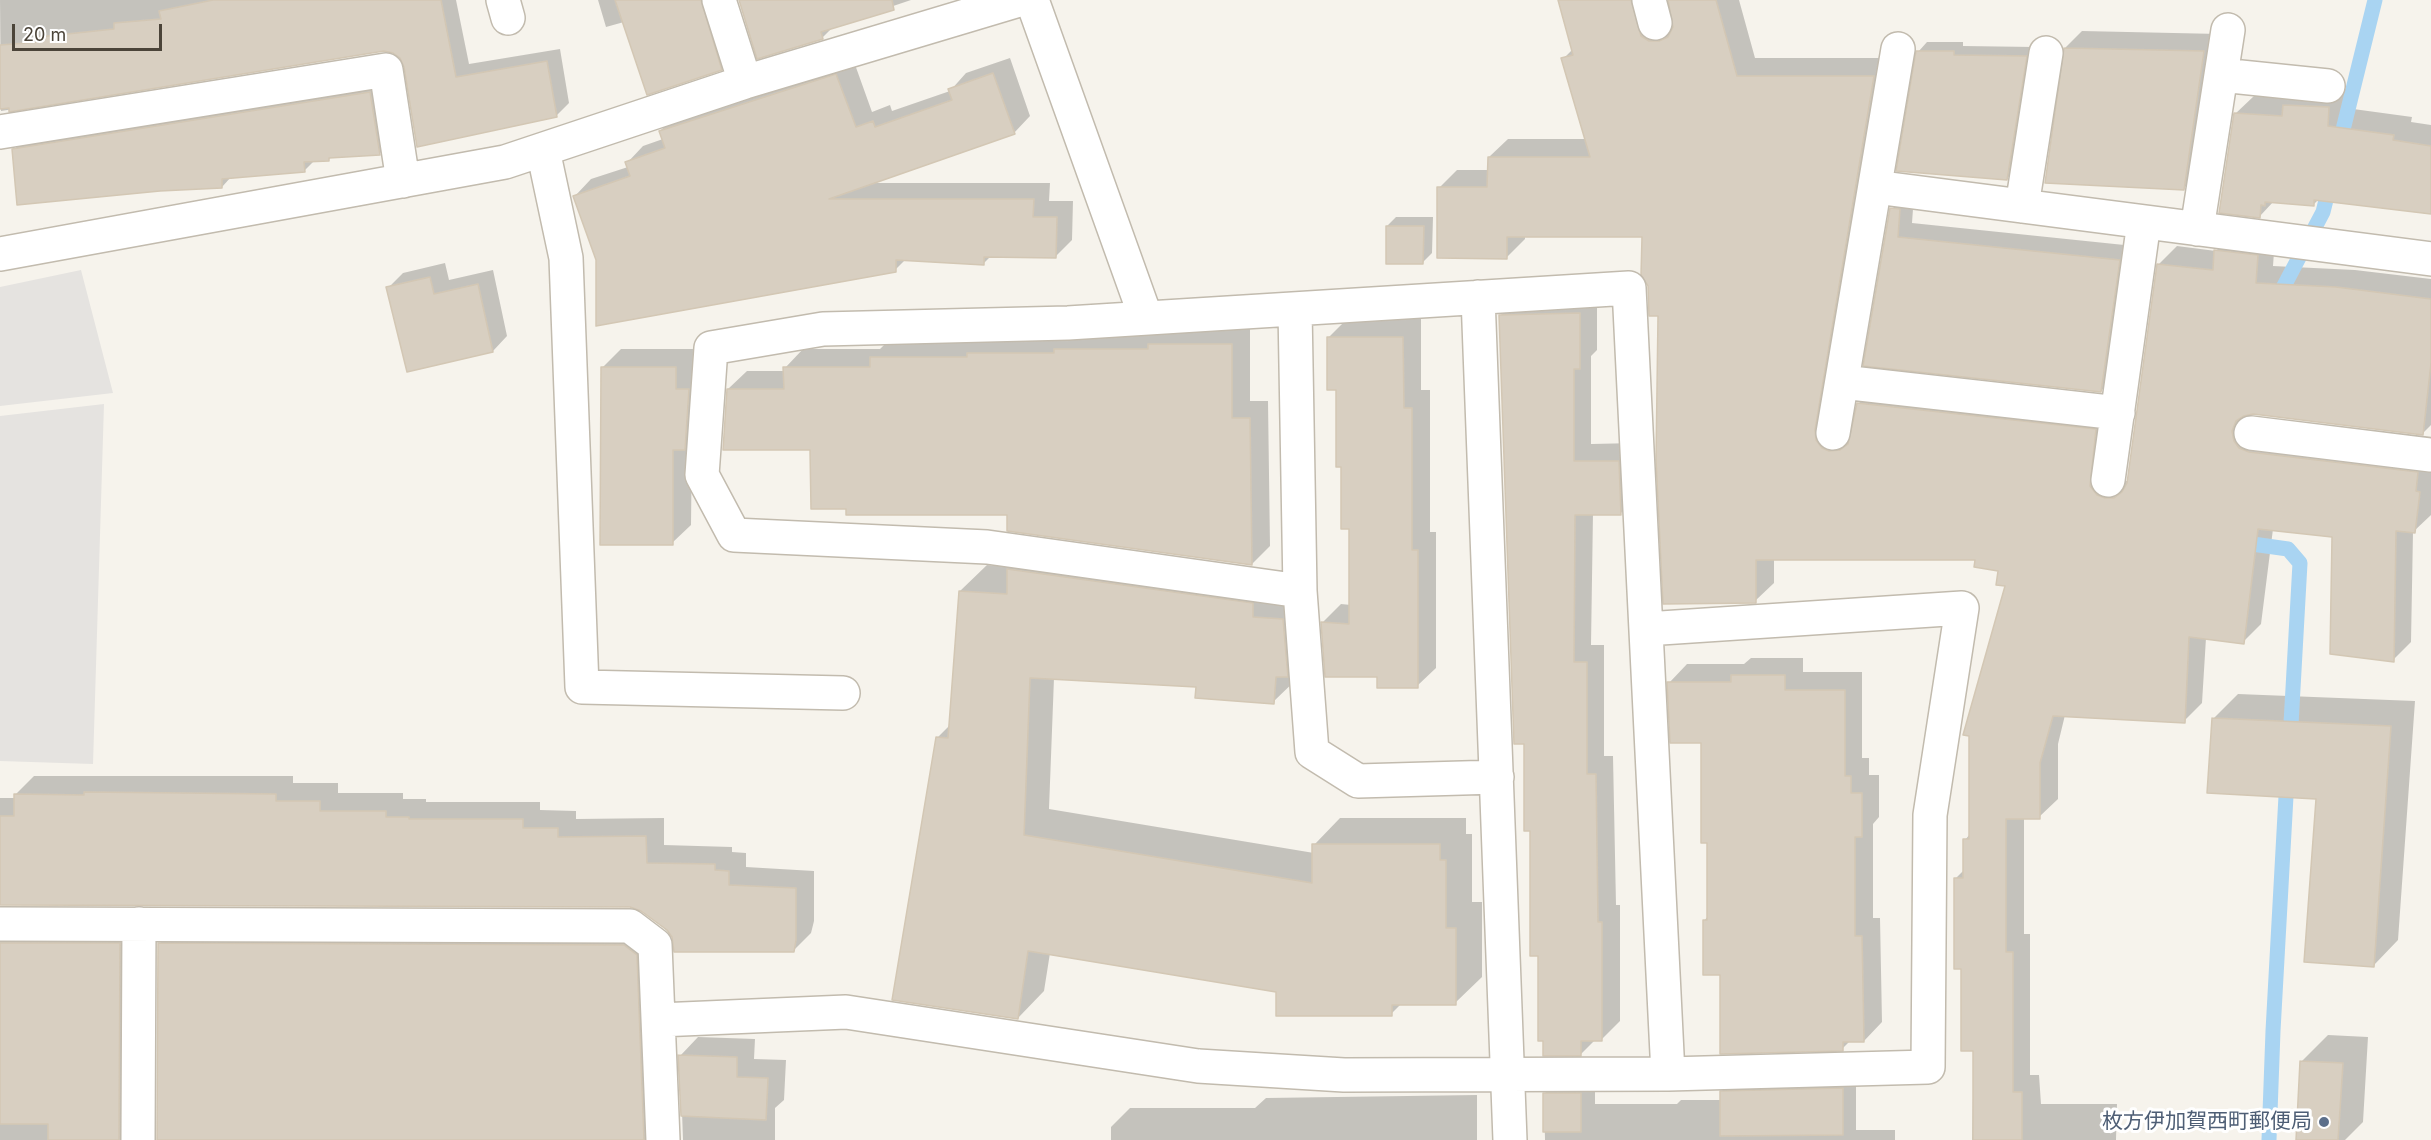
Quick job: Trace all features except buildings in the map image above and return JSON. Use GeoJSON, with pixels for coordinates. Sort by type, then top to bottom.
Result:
{"type":"FeatureCollection","features":[{"type":"Feature","properties":{"kind":"street"},"geometry":{"type":"LineString","coordinates":[[719,0],[745,82]]}},
{"type":"Feature","properties":{"kind":"street"},"geometry":{"type":"LineString","coordinates":[[0,254],[505,162],[745,82],[949,10],[1019,0]]}},
{"type":"Feature","properties":{"kind":"street"},"geometry":{"type":"LineString","coordinates":[[1032,0],[1146,318]]}},
{"type":"Feature","properties":{"kind":"street"},"geometry":{"type":"LineString","coordinates":[[2196,229],[2228,30]]}},
{"type":"Feature","properties":{"kind":"street"},"geometry":{"type":"LineString","coordinates":[[1833,434],[1898,49]]}},
{"type":"Feature","properties":{"kind":"street"},"geometry":{"type":"LineString","coordinates":[[2022,206],[2046,52]]}},
{"type":"Feature","properties":{"kind":"street"},"geometry":{"type":"LineString","coordinates":[[0,132],[386,70],[403,181]]}},
{"type":"Feature","properties":{"kind":"street"},"geometry":{"type":"LineString","coordinates":[[2221,75],[2328,86]]}},
{"type":"Feature","properties":{"kind":"street"},"geometry":{"type":"LineString","coordinates":[[543,150],[566,258],[582,687],[843,693]]}},
{"type":"Feature","properties":{"kind":"street"},"geometry":{"type":"LineString","coordinates":[[1875,187],[2431,260]]}},
{"type":"Feature","properties":{"kind":"street"},"geometry":{"type":"LineString","coordinates":[[2108,480],[2144,222]]}},
{"type":"Feature","properties":{"kind":"street"},"geometry":{"type":"LineString","coordinates":[[1300,591],[987,547],[734,535],[702,475],[711,348],[823,329],[1068,323],[1629,288],[1668,1074]]}},
{"type":"Feature","properties":{"kind":"street"},"geometry":{"type":"LineString","coordinates":[[1478,297],[1510,1140]]}},
{"type":"Feature","properties":{"kind":"street"},"geometry":{"type":"LineString","coordinates":[[1295,309],[1300,591],[1312,752],[1358,781],[1497,777]]}},
{"type":"Feature","properties":{"kind":"street"},"geometry":{"type":"LineString","coordinates":[[1842,382],[2118,413]]}},
{"type":"Feature","properties":{"kind":"street"},"geometry":{"type":"LineString","coordinates":[[2251,434],[2431,455]]}},
{"type":"Feature","properties":{"kind":"street"},"geometry":{"type":"LineString","coordinates":[[659,1020],[846,1012],[1198,1065],[1344,1076],[1668,1074],[1928,1067],[1930,815],[1962,608],[1646,629]]}},
{"type":"Feature","properties":{"kind":"street"},"geometry":{"type":"LineString","coordinates":[[0,924],[630,926],[655,945],[663,1140]]}},
{"type":"Feature","properties":{"kind":"street"},"geometry":{"type":"LineString","coordinates":[[138,1140],[139,924]]}},
{"type":"Feature","properties":{"kind":"shaded area"},"geometry":{"type":"Polygon","coordinates":[[[81,270],[113,393],[0,406],[0,287],[81,270]]]}},
{"type":"Feature","properties":{"kind":"shaded area"},"geometry":{"type":"Polygon","coordinates":[[[104,404],[93,764],[0,761],[0,416],[104,404]]]}},
{"type":"Feature","properties":{"kind":"waterway"},"geometry":{"type":"LineString","coordinates":[[2339,146],[2375,0]]}},
{"type":"Feature","properties":{"kind":"waterway"},"geometry":{"type":"LineString","coordinates":[[2275,303],[2323,212],[2330,184]]}},
{"type":"Feature","properties":{"kind":"waterway"},"geometry":{"type":"LineString","coordinates":[[2238,542],[2288,549],[2300,563],[2290,742]]}},
{"type":"Feature","properties":{"kind":"waterway"},"geometry":{"type":"LineString","coordinates":[[2269,1140],[2287,778]]}},
{"type":"Feature","properties":{"kind":"place","name":"枚方伊加賀西町郵便局"},"geometry":{"type":"Point","coordinates":[2324,1122]}}]}
